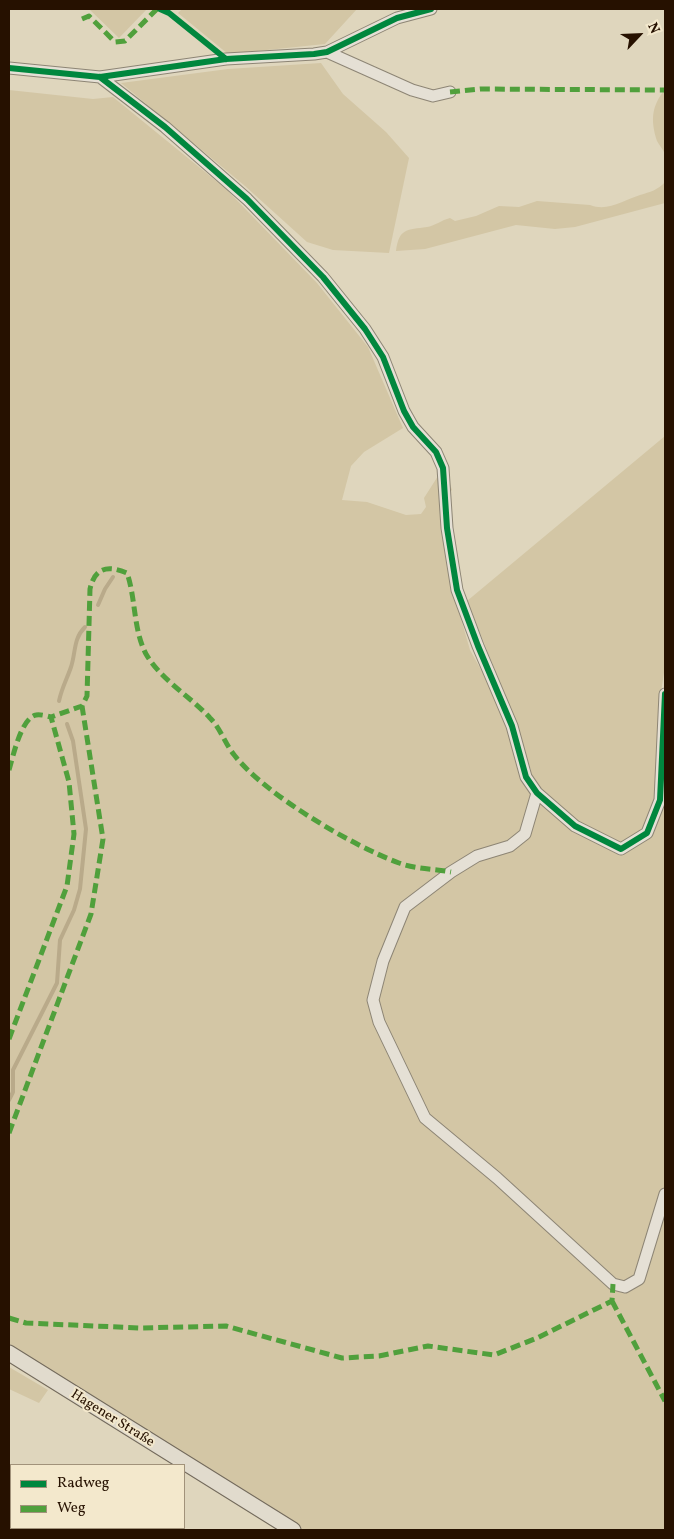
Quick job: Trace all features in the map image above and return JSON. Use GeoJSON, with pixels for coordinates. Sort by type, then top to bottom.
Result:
{"type":"FeatureCollection","features":[{"type":"Feature","properties":{"kind":"main road","name":"Hagener Straße"},"geometry":{"type":"LineString","coordinates":[[9,1353],[294,1530]]}},
{"type":"Feature","properties":{"kind":"street"},"geometry":{"type":"LineString","coordinates":[[9,68],[100,78],[226,60],[327,52],[397,18],[431,9]]}},
{"type":"Feature","properties":{"kind":"street"},"geometry":{"type":"LineString","coordinates":[[327,52],[419,92],[433,96],[450,92]]}},
{"type":"Feature","properties":{"kind":"street"},"geometry":{"type":"LineString","coordinates":[[100,78],[222,176],[278,229],[323,277],[365,329],[383,357],[404,411],[413,427],[436,452],[443,468],[447,528],[457,590],[512,726],[526,777],[537,793],[575,826],[621,849],[647,833],[660,800],[665,694]]}},
{"type":"Feature","properties":{"kind":"street"},"geometry":{"type":"LineString","coordinates":[[537,793],[525,834],[510,846],[470,860],[405,908],[383,961],[372,1000],[378,1022],[425,1118],[497,1178],[613,1284],[625,1287],[639,1279],[665,1194]]}},
{"type":"Feature","properties":{"kind":"shaded area"},"geometry":{"type":"Polygon","coordinates":[[[89,9],[147,9],[119,38],[89,9]]]}},
{"type":"Feature","properties":{"kind":"shaded area"},"geometry":{"type":"Polygon","coordinates":[[[182,9],[357,9],[325,44],[228,54],[178,13],[182,9]]]}},
{"type":"Feature","properties":{"kind":"shaded area"},"geometry":{"type":"Polygon","coordinates":[[[321,63],[343,94],[386,132],[409,158],[389,253],[333,250],[307,242],[245,186],[121,83],[228,69],[321,63]]]}},
{"type":"Feature","properties":{"kind":"shaded area"},"geometry":{"type":"Polygon","coordinates":[[[665,89],[665,154],[657,141],[653,119],[657,101],[665,89]]]}},
{"type":"Feature","properties":{"kind":"shaded area"},"geometry":{"type":"Polygon","coordinates":[[[9,90],[93,99],[113,97],[226,189],[317,283],[368,347],[403,428],[364,452],[351,466],[342,500],[367,502],[406,515],[421,514],[426,507],[424,498],[438,476],[449,481],[452,490],[441,503],[449,577],[470,650],[490,686],[528,773],[531,770],[506,697],[467,601],[665,436],[665,666],[660,699],[656,798],[648,834],[661,800],[665,727],[665,1530],[293,1530],[9,1353],[9,90]]]}},
{"type":"Feature","properties":{"kind":"shaded area"},"geometry":{"type":"Polygon","coordinates":[[[665,182],[665,203],[575,227],[555,229],[516,225],[425,249],[396,251],[399,238],[405,232],[430,226],[450,218],[455,221],[476,216],[499,206],[519,207],[537,201],[597,207],[610,206],[654,190],[665,182]]]}},
{"type":"Feature","properties":{"kind":"shaded area"},"geometry":{"type":"Polygon","coordinates":[[[9,1367],[48,1390],[39,1403],[9,1389],[9,1367]]]}},
{"type":"Feature","properties":{"kind":"waterway"},"geometry":{"type":"LineString","coordinates":[[98,605],[113,577]]}},
{"type":"Feature","properties":{"kind":"waterway"},"geometry":{"type":"LineString","coordinates":[[59,701],[71,667],[78,636],[85,627]]}},
{"type":"Feature","properties":{"kind":"waterway"},"geometry":{"type":"LineString","coordinates":[[9,1100],[13,1092],[13,1070],[57,983],[60,940],[74,910],[80,889],[86,829],[73,741],[67,724]]}},
{"type":"Feature","properties":{"kind":"marked path"},"geometry":{"type":"LineString","coordinates":[[82,19],[89,16],[115,42],[125,41],[157,9]]}},
{"type":"Feature","properties":{"kind":"marked path"},"geometry":{"type":"LineString","coordinates":[[450,92],[480,89],[665,90]]}},
{"type":"Feature","properties":{"kind":"marked path"},"geometry":{"type":"LineString","coordinates":[[9,1039],[67,886],[74,834],[69,782],[51,717],[82,706],[87,696],[90,589],[95,576],[103,570],[114,569],[127,573],[139,634],[146,654],[160,672],[214,722],[235,756],[267,787],[334,832],[379,855],[405,865],[451,872]]}},
{"type":"Feature","properties":{"kind":"marked path"},"geometry":{"type":"LineString","coordinates":[[9,1133],[91,914],[103,839],[82,706]]}},
{"type":"Feature","properties":{"kind":"marked path"},"geometry":{"type":"LineString","coordinates":[[9,770],[18,739],[26,723],[36,715],[51,717]]}},
{"type":"Feature","properties":{"kind":"marked path"},"geometry":{"type":"LineString","coordinates":[[9,1318],[26,1323],[140,1328],[226,1326],[342,1358],[379,1356],[428,1346],[494,1355],[537,1338],[612,1301],[613,1284]]}},
{"type":"Feature","properties":{"kind":"marked path"},"geometry":{"type":"LineString","coordinates":[[612,1301],[665,1401]]}},
{"type":"Feature","properties":{"kind":"cycle path"},"geometry":{"type":"LineString","coordinates":[[160,9],[169,13],[226,59]]}},
{"type":"Feature","properties":{"kind":"cycle path"},"geometry":{"type":"LineString","coordinates":[[9,68],[100,77],[226,59],[314,54],[327,52],[397,18],[431,9]]}},
{"type":"Feature","properties":{"kind":"cycle path"},"geometry":{"type":"LineString","coordinates":[[100,77],[165,127],[247,199],[323,277],[365,329],[383,357],[404,411],[413,427],[436,452],[443,468],[447,528],[457,590],[478,646],[512,726],[526,777],[537,793],[575,826],[621,849],[647,833],[660,800],[665,694]]}}]}
